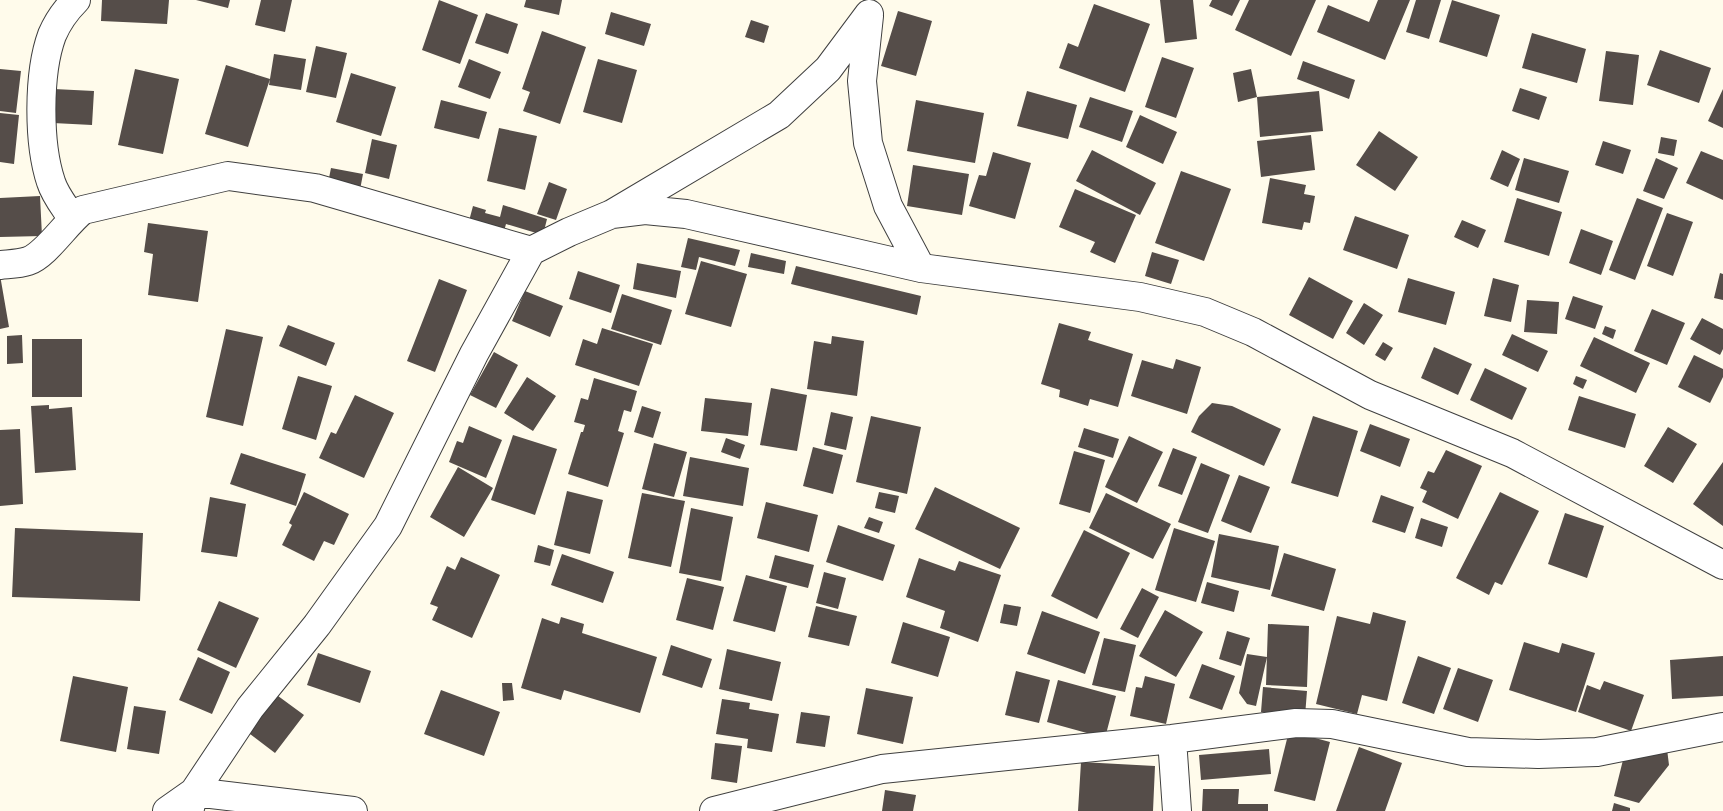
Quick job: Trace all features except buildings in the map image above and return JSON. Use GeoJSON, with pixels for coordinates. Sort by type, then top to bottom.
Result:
{"type":"FeatureCollection","features":[{"type":"Feature","properties":{"kind":"street"},"geometry":{"type":"LineString","coordinates":[[72,218],[51,184],[43,153],[42,90],[47,52],[53,34],[60,18],[76,0]]}},
{"type":"Feature","properties":{"kind":"street"},"geometry":{"type":"LineString","coordinates":[[192,802],[250,708],[317,625],[388,526],[474,354],[532,252],[569,232],[612,214],[779,114],[828,69],[871,7]]}},
{"type":"Feature","properties":{"kind":"street"},"geometry":{"type":"LineString","coordinates":[[871,7],[862,81],[868,143],[888,206],[921,268]]}},
{"type":"Feature","properties":{"kind":"street"},"geometry":{"type":"LineString","coordinates":[[0,265],[28,261],[39,255],[72,218],[83,210],[228,176],[316,188],[532,252]]}},
{"type":"Feature","properties":{"kind":"street"},"geometry":{"type":"LineString","coordinates":[[612,214],[645,210],[686,214],[921,268],[1140,297],[1204,312],[1253,332],[1370,395],[1512,453],[1723,565]]}},
{"type":"Feature","properties":{"kind":"street"},"geometry":{"type":"LineString","coordinates":[[714,811],[882,768],[1172,739],[1296,724],[1332,724],[1468,752],[1538,754],[1598,752],[1723,727]]}},
{"type":"Feature","properties":{"kind":"street"},"geometry":{"type":"LineString","coordinates":[[1172,739],[1178,811]]}},
{"type":"Feature","properties":{"kind":"street"},"geometry":{"type":"LineString","coordinates":[[167,811],[192,802],[353,811]]}}]}
